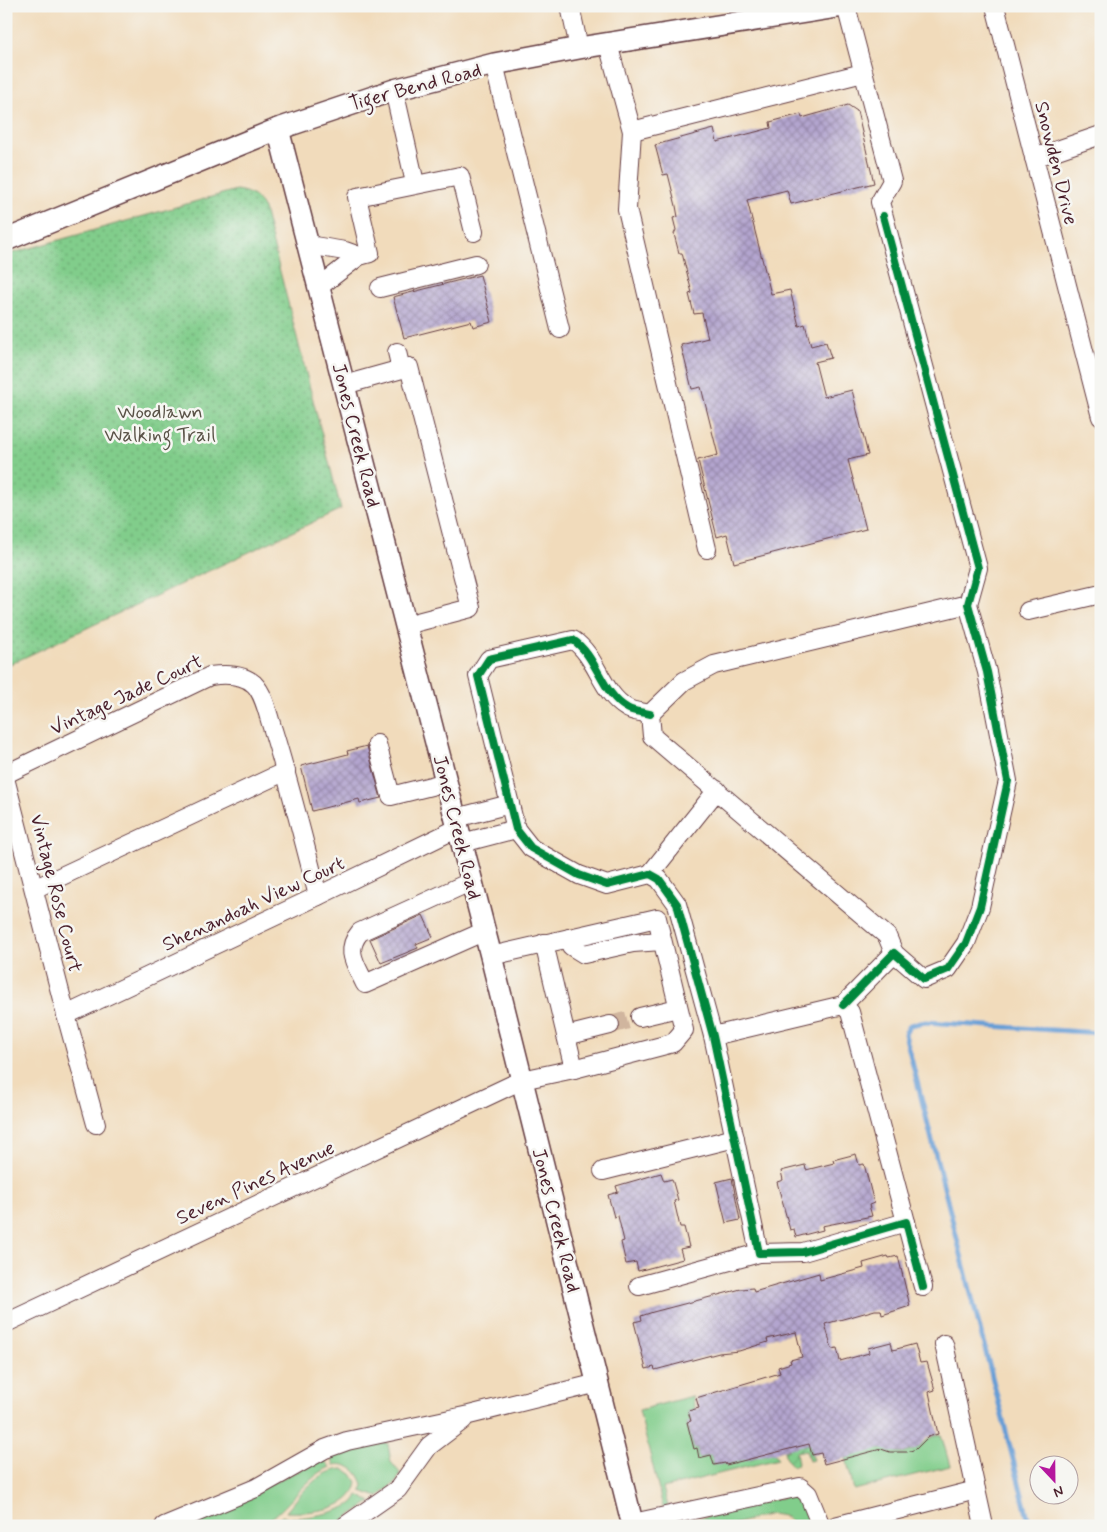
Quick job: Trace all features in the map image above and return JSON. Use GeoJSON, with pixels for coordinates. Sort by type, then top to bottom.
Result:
{"type":"FeatureCollection","features":[{"type":"Feature","properties":{"kind":"main road","name":"Tiger Bend Road"},"geometry":{"type":"LineString","coordinates":[[6,240],[278,129],[394,90],[494,64],[579,48],[838,7]]}},
{"type":"Feature","properties":{"kind":"main road","name":"Jones Creek Road"},"geometry":{"type":"LineString","coordinates":[[278,129],[492,956],[633,1524]]}},
{"type":"Feature","properties":{"kind":"street"},"geometry":{"type":"LineString","coordinates":[[570,6],[579,48]]}},
{"type":"Feature","properties":{"kind":"street","name":"Snowden Drive"},"geometry":{"type":"LineString","coordinates":[[996,6],[1101,417]]}},
{"type":"Feature","properties":{"kind":"street"},"geometry":{"type":"LineString","coordinates":[[650,714],[652,736],[886,936],[894,953],[924,979],[948,969],[966,944],[980,907],[1008,781],[1004,752],[987,672],[968,604],[978,568],[883,216],[880,202],[892,181],[863,73],[838,7]]}},
{"type":"Feature","properties":{"kind":"street"},"geometry":{"type":"LineString","coordinates":[[608,44],[632,131],[627,209],[707,549]]}},
{"type":"Feature","properties":{"kind":"street"},"geometry":{"type":"LineString","coordinates":[[494,64],[560,329]]}},
{"type":"Feature","properties":{"kind":"street"},"geometry":{"type":"LineString","coordinates":[[632,131],[863,73]]}},
{"type":"Feature","properties":{"kind":"street"},"geometry":{"type":"LineString","coordinates":[[394,90],[415,183]]}},
{"type":"Feature","properties":{"kind":"street"},"geometry":{"type":"LineString","coordinates":[[1034,158],[1101,135]]}},
{"type":"Feature","properties":{"kind":"street"},"geometry":{"type":"LineString","coordinates":[[318,287],[359,256],[370,253],[357,197],[415,183],[460,176],[474,232]]}},
{"type":"Feature","properties":{"kind":"street"},"geometry":{"type":"LineString","coordinates":[[308,246],[359,256]]}},
{"type":"Feature","properties":{"kind":"street"},"geometry":{"type":"LineString","coordinates":[[380,288],[476,264]]}},
{"type":"Feature","properties":{"kind":"street"},"geometry":{"type":"LineString","coordinates":[[396,352],[401,369]]}},
{"type":"Feature","properties":{"kind":"street"},"geometry":{"type":"LineString","coordinates":[[344,386],[409,367],[471,608],[406,625]]}},
{"type":"Feature","properties":{"kind":"street"},"geometry":{"type":"LineString","coordinates":[[1028,611],[1101,594]]}},
{"type":"Feature","properties":{"kind":"street"},"geometry":{"type":"LineString","coordinates":[[650,714],[684,681],[714,665],[968,604]]}},
{"type":"Feature","properties":{"kind":"street"},"geometry":{"type":"LineString","coordinates":[[650,714],[627,708],[609,690],[583,647],[573,640],[489,659],[478,676],[516,829],[531,848],[579,874],[607,885],[650,874],[717,790]]}},
{"type":"Feature","properties":{"kind":"street","name":"Vintage Jade Court"},"geometry":{"type":"LineString","coordinates":[[6,774],[210,676],[225,674],[254,684],[262,696],[286,771],[318,896]]}},
{"type":"Feature","properties":{"kind":"street"},"geometry":{"type":"LineString","coordinates":[[377,744],[391,796],[446,782]]}},
{"type":"Feature","properties":{"kind":"street"},"geometry":{"type":"LineString","coordinates":[[34,889],[286,771]]}},
{"type":"Feature","properties":{"kind":"street","name":"Vintage Rose Court"},"geometry":{"type":"LineString","coordinates":[[6,782],[96,1124]]}},
{"type":"Feature","properties":{"kind":"street"},"geometry":{"type":"LineString","coordinates":[[459,830],[510,804]]}},
{"type":"Feature","properties":{"kind":"street"},"geometry":{"type":"LineString","coordinates":[[459,830],[516,829]]}},
{"type":"Feature","properties":{"kind":"street","name":"Shenandoah View Court"},"geometry":{"type":"LineString","coordinates":[[66,1015],[459,830]]}},
{"type":"Feature","properties":{"kind":"street"},"geometry":{"type":"LineString","coordinates":[[650,874],[659,879],[677,904],[713,1036],[759,1253]]}},
{"type":"Feature","properties":{"kind":"street"},"geometry":{"type":"LineString","coordinates":[[472,881],[360,932],[352,945],[353,957],[365,984],[485,931]]}},
{"type":"Feature","properties":{"kind":"street"},"geometry":{"type":"LineString","coordinates":[[492,956],[569,938],[570,946],[584,954],[633,943],[662,940],[678,1008],[640,1017]]}},
{"type":"Feature","properties":{"kind":"street"},"geometry":{"type":"LineString","coordinates":[[544,943],[574,1069]]}},
{"type":"Feature","properties":{"kind":"street"},"geometry":{"type":"LineString","coordinates":[[713,1036],[843,1005],[894,953]]}},
{"type":"Feature","properties":{"kind":"street"},"geometry":{"type":"LineString","coordinates":[[843,1005],[850,1012],[923,1287]]}},
{"type":"Feature","properties":{"kind":"street","name":"Seven Pines Avenue"},"geometry":{"type":"LineString","coordinates":[[6,1323],[522,1080],[574,1069],[673,1043],[684,1030],[678,1008]]}},
{"type":"Feature","properties":{"kind":"street"},"geometry":{"type":"LineString","coordinates":[[566,1036],[610,1025]]}},
{"type":"Feature","properties":{"kind":"street"},"geometry":{"type":"LineString","coordinates":[[603,1171],[734,1138]]}},
{"type":"Feature","properties":{"kind":"street"},"geometry":{"type":"LineString","coordinates":[[639,1286],[759,1253],[803,1252],[906,1222]]}},
{"type":"Feature","properties":{"kind":"street"},"geometry":{"type":"LineString","coordinates":[[944,1344],[984,1526]]}},
{"type":"Feature","properties":{"kind":"street"},"geometry":{"type":"LineString","coordinates":[[164,1526],[256,1488],[310,1457],[340,1444],[598,1383]]}},
{"type":"Feature","properties":{"kind":"street"},"geometry":{"type":"LineString","coordinates":[[346,1526],[398,1490],[429,1446],[469,1415]]}},
{"type":"Feature","properties":{"kind":"street"},"geometry":{"type":"LineString","coordinates":[[633,1524],[800,1487],[808,1494],[821,1526]]}},
{"type":"Feature","properties":{"kind":"street"},"geometry":{"type":"LineString","coordinates":[[835,1526],[976,1490]]}},
{"type":"Feature","properties":{"kind":"green space","name":"Woodlawn Walking Trail"},"geometry":{"type":"Polygon","coordinates":[[[236,190],[253,196],[264,209],[341,509],[6,666],[6,255],[236,190]]]}},
{"type":"Feature","properties":{"kind":"green space"},"geometry":{"type":"Polygon","coordinates":[[[692,1396],[695,1409],[688,1411],[691,1421],[687,1423],[694,1449],[697,1448],[699,1458],[711,1455],[714,1465],[725,1463],[726,1465],[749,1456],[750,1459],[773,1451],[778,1459],[663,1488],[668,1506],[663,1507],[639,1410],[692,1396]]]}},
{"type":"Feature","properties":{"kind":"green space"},"geometry":{"type":"Polygon","coordinates":[[[806,1432],[813,1460],[809,1461],[806,1450],[796,1452],[798,1464],[793,1466],[786,1459],[784,1451],[789,1450],[788,1447],[806,1432]]]}},
{"type":"Feature","properties":{"kind":"green space"},"geometry":{"type":"Polygon","coordinates":[[[941,1434],[950,1466],[854,1490],[846,1458],[877,1449],[900,1453],[908,1452],[941,1434]]]}},
{"type":"Feature","properties":{"kind":"green space"},"geometry":{"type":"Polygon","coordinates":[[[381,1442],[388,1444],[391,1462],[400,1473],[397,1481],[378,1497],[361,1491],[363,1485],[356,1472],[344,1465],[334,1465],[331,1455],[350,1448],[381,1442]]]}},
{"type":"Feature","properties":{"kind":"green space"},"geometry":{"type":"Polygon","coordinates":[[[323,1459],[330,1467],[310,1480],[285,1507],[267,1521],[258,1525],[243,1527],[180,1526],[323,1459]]]}},
{"type":"Feature","properties":{"kind":"green space"},"geometry":{"type":"Polygon","coordinates":[[[343,1469],[352,1474],[357,1482],[354,1492],[348,1499],[318,1511],[286,1512],[310,1485],[334,1470],[343,1469]]]}},
{"type":"Feature","properties":{"kind":"green space"},"geometry":{"type":"Polygon","coordinates":[[[358,1495],[371,1502],[334,1526],[268,1526],[283,1516],[288,1518],[306,1517],[338,1510],[351,1504],[358,1495]]]}},
{"type":"Feature","properties":{"kind":"green space"},"geometry":{"type":"Polygon","coordinates":[[[788,1496],[802,1502],[807,1510],[812,1526],[798,1526],[784,1516],[771,1514],[727,1526],[668,1526],[788,1496]]]}},
{"type":"Feature","properties":{"kind":"building"},"geometry":{"type":"Polygon","coordinates":[[[848,105],[857,111],[874,183],[791,204],[787,190],[747,200],[771,294],[790,290],[799,326],[805,324],[811,346],[826,342],[831,358],[815,362],[824,397],[852,390],[868,455],[848,460],[866,529],[734,563],[727,534],[717,537],[698,460],[718,455],[701,387],[692,389],[681,345],[708,338],[702,313],[694,314],[689,294],[692,293],[682,253],[679,253],[674,234],[676,230],[673,218],[678,217],[676,206],[668,174],[663,175],[655,145],[714,129],[717,142],[771,128],[770,122],[801,114],[802,118],[848,105]]]}},
{"type":"Feature","properties":{"kind":"building"},"geometry":{"type":"Polygon","coordinates":[[[480,275],[492,322],[473,327],[471,321],[404,338],[393,297],[480,275]]]}},
{"type":"Feature","properties":{"kind":"building"},"geometry":{"type":"Polygon","coordinates":[[[367,746],[381,798],[360,803],[359,799],[312,811],[301,766],[348,754],[347,751],[367,746]]]}},
{"type":"Feature","properties":{"kind":"building"},"geometry":{"type":"Polygon","coordinates":[[[423,915],[433,937],[416,944],[418,948],[381,963],[370,939],[423,915]]]}},
{"type":"Feature","properties":{"kind":"building"},"geometry":{"type":"Polygon","coordinates":[[[856,1154],[859,1165],[864,1164],[874,1203],[869,1205],[872,1216],[822,1226],[823,1230],[796,1237],[794,1229],[790,1230],[777,1182],[783,1180],[781,1171],[805,1165],[806,1170],[834,1163],[833,1160],[856,1154]]]}},
{"type":"Feature","properties":{"kind":"building"},"geometry":{"type":"Polygon","coordinates":[[[661,1173],[664,1181],[672,1179],[678,1200],[674,1201],[680,1227],[684,1227],[689,1247],[680,1249],[683,1259],[638,1271],[636,1262],[626,1264],[621,1242],[624,1241],[618,1216],[614,1217],[608,1195],[618,1192],[616,1186],[661,1173]]]}},
{"type":"Feature","properties":{"kind":"building"},"geometry":{"type":"Polygon","coordinates":[[[732,1178],[740,1220],[726,1223],[716,1182],[732,1178]]]}},
{"type":"Feature","properties":{"kind":"building"},"geometry":{"type":"Polygon","coordinates":[[[888,1256],[889,1258],[898,1256],[910,1306],[882,1315],[881,1310],[875,1310],[825,1324],[832,1349],[837,1348],[840,1361],[869,1353],[868,1348],[891,1342],[893,1350],[915,1344],[920,1363],[927,1362],[935,1390],[929,1392],[938,1434],[928,1437],[916,1449],[907,1452],[890,1452],[881,1449],[824,1464],[821,1453],[812,1455],[809,1444],[726,1465],[725,1463],[714,1465],[711,1455],[699,1458],[697,1448],[694,1449],[687,1422],[691,1421],[688,1411],[699,1408],[696,1398],[780,1373],[778,1367],[791,1363],[790,1360],[802,1357],[796,1332],[767,1339],[768,1342],[739,1351],[719,1353],[655,1370],[654,1367],[646,1369],[634,1322],[642,1320],[641,1316],[653,1312],[741,1289],[753,1288],[754,1292],[819,1273],[820,1280],[864,1268],[863,1263],[888,1256]]]}},
{"type":"Feature","properties":{"kind":"waterway"},"geometry":{"type":"LineString","coordinates":[[1030,1526],[905,1034],[910,1025],[926,1022],[1100,1033]]}},
{"type":"Feature","properties":{"kind":"tunnel"},"geometry":{"type":"LineString","coordinates":[[610,1025],[640,1017]]}},
{"type":"Feature","properties":{"kind":"cycle path"},"geometry":{"type":"LineString","coordinates":[[843,1005],[894,953],[924,979],[948,969],[966,943],[980,907],[1008,781],[987,672],[968,604],[978,568],[883,216]]}},
{"type":"Feature","properties":{"kind":"cycle path"},"geometry":{"type":"LineString","coordinates":[[650,714],[629,709],[618,701],[605,684],[588,655],[573,640],[489,659],[478,676],[516,829],[531,848],[579,875],[607,885],[650,874],[659,879],[677,904],[713,1036],[759,1253],[803,1252],[906,1222],[923,1287]]}}]}
